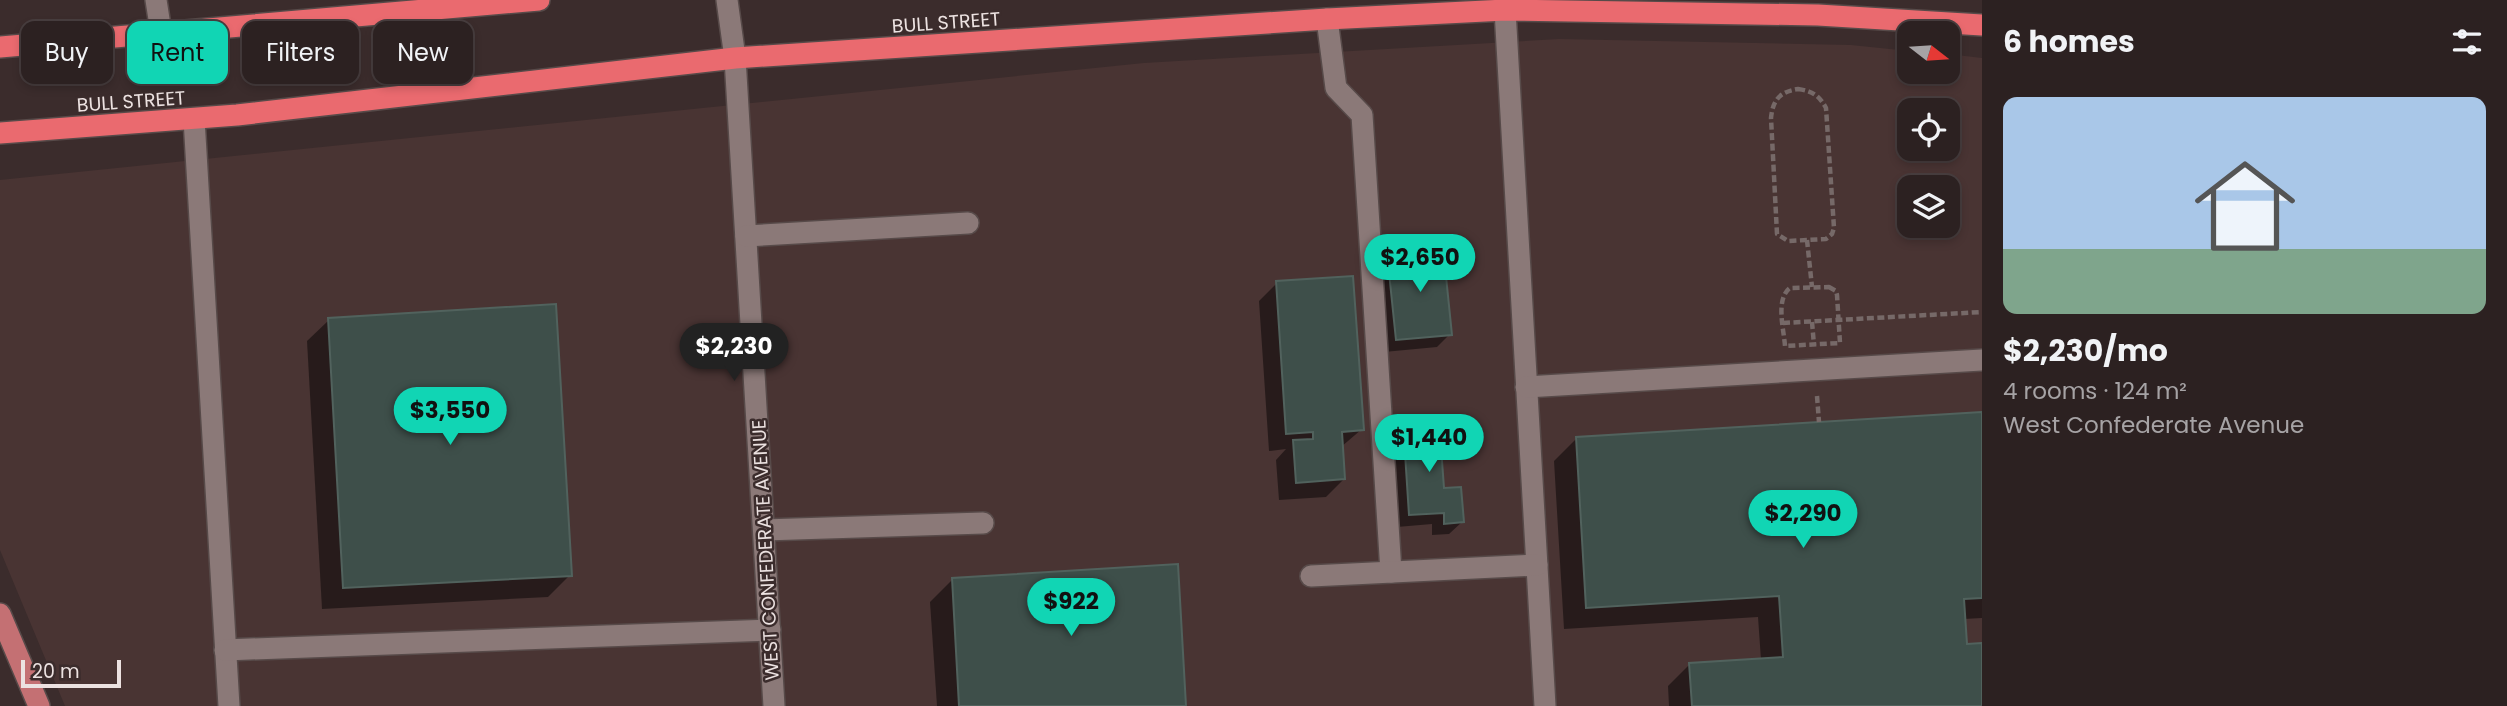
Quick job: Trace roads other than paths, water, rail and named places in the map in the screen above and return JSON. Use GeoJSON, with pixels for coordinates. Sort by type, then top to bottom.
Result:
{"type":"FeatureCollection","features":[{"type":"Feature","properties":{"kind":"highway"},"geometry":{"type":"LineString","coordinates":[[228,26],[539,0]]}},
{"type":"Feature","properties":{"kind":"highway","name":"BULL STREET"},"geometry":{"type":"LineString","coordinates":[[0,133],[194,119],[735,58],[1327,19],[1504,10],[1818,15],[1982,25]]}},
{"type":"Feature","properties":{"kind":"highway"},"geometry":{"type":"LineString","coordinates":[[0,47],[127,35]]}},
{"type":"Feature","properties":{"kind":"main road"},"geometry":{"type":"LineString","coordinates":[[0,614],[39,706]]}},
{"type":"Feature","properties":{"kind":"street"},"geometry":{"type":"LineString","coordinates":[[156,0],[159,21]]}},
{"type":"Feature","properties":{"kind":"street","name":"WEST CONFEDERATE AVENUE"},"geometry":{"type":"LineString","coordinates":[[727,0],[735,58],[774,706]]}},
{"type":"Feature","properties":{"kind":"street"},"geometry":{"type":"LineString","coordinates":[[1504,10],[1545,706]]}},
{"type":"Feature","properties":{"kind":"street"},"geometry":{"type":"LineString","coordinates":[[1327,19],[1336,88],[1362,115],[1391,572]]}},
{"type":"Feature","properties":{"kind":"street"},"geometry":{"type":"LineString","coordinates":[[194,119],[229,706]]}},
{"type":"Feature","properties":{"kind":"street"},"geometry":{"type":"LineString","coordinates":[[746,236],[968,223]]}},
{"type":"Feature","properties":{"kind":"street"},"geometry":{"type":"LineString","coordinates":[[1526,387],[1982,360]]}},
{"type":"Feature","properties":{"kind":"street"},"geometry":{"type":"LineString","coordinates":[[764,530],[983,523]]}},
{"type":"Feature","properties":{"kind":"street"},"geometry":{"type":"LineString","coordinates":[[1311,576],[1536,565]]}},
{"type":"Feature","properties":{"kind":"street"},"geometry":{"type":"LineString","coordinates":[[225,650],[769,630]]}}]}
